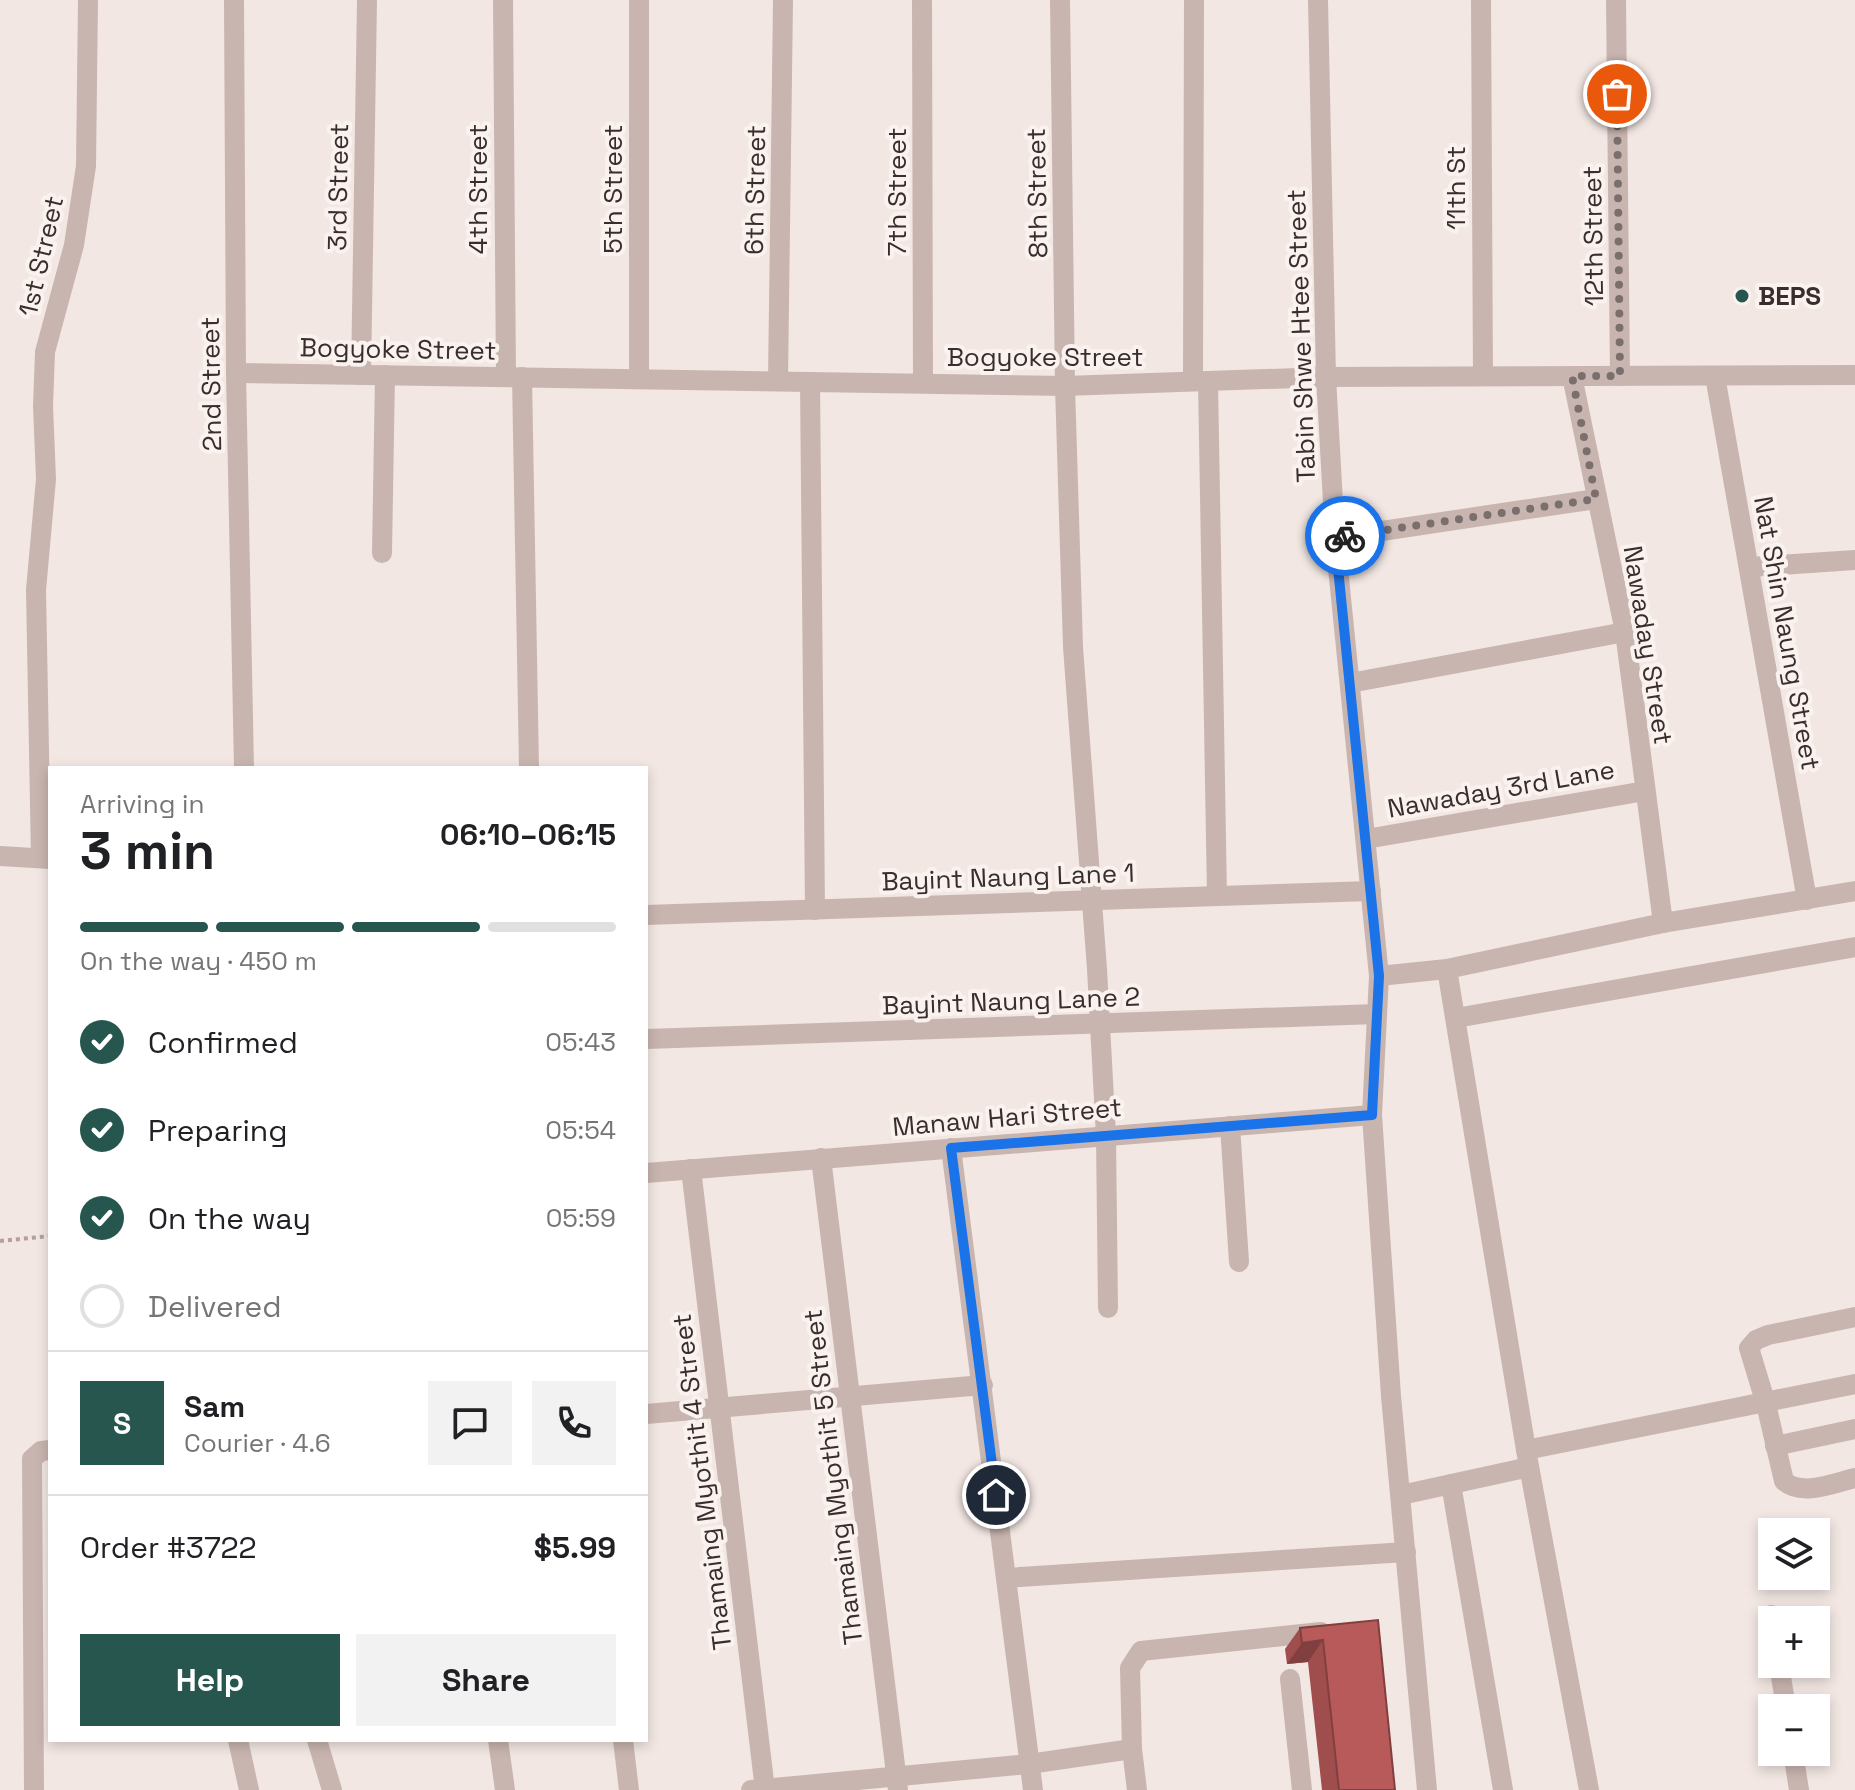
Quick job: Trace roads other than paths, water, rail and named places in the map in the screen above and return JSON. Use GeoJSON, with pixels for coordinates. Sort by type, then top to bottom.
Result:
{"type":"FeatureCollection","features":[{"type":"Feature","properties":{"kind":"street","name":"1st Street"},"geometry":{"type":"LineString","coordinates":[[43,858],[36,590],[46,479],[43,406],[45,352],[74,245],[86,166],[88,0]]}},
{"type":"Feature","properties":{"kind":"street","name":"2nd Street"},"geometry":{"type":"LineString","coordinates":[[234,0],[236,373],[244,766]]}},
{"type":"Feature","properties":{"kind":"street","name":"3rd Street"},"geometry":{"type":"LineString","coordinates":[[361,375],[367,0]]}},
{"type":"Feature","properties":{"kind":"street","name":"4th Street"},"geometry":{"type":"LineString","coordinates":[[503,0],[529,766]]}},
{"type":"Feature","properties":{"kind":"street","name":"5th Street"},"geometry":{"type":"LineString","coordinates":[[639,0],[639,379]]}},
{"type":"Feature","properties":{"kind":"street","name":"6th Street"},"geometry":{"type":"LineString","coordinates":[[778,381],[783,0]]}},
{"type":"Feature","properties":{"kind":"street","name":"7th Street"},"geometry":{"type":"LineString","coordinates":[[922,0],[923,383]]}},
{"type":"Feature","properties":{"kind":"street","name":"8th Street"},"geometry":{"type":"LineString","coordinates":[[1060,0],[1065,386],[1073,647],[1106,1136],[1108,1308]]}},
{"type":"Feature","properties":{"kind":"street"},"geometry":{"type":"LineString","coordinates":[[1194,0],[1200,381],[1217,896]]}},
{"type":"Feature","properties":{"kind":"street","name":"Tabin Shwe Htee Street"},"geometry":{"type":"LineString","coordinates":[[1318,0],[1326,377],[1335,538],[1378,966],[1372,1115],[1427,1790]]}},
{"type":"Feature","properties":{"kind":"street","name":"11th St"},"geometry":{"type":"LineString","coordinates":[[1481,0],[1483,376]]}},
{"type":"Feature","properties":{"kind":"street","name":"12th Street"},"geometry":{"type":"LineString","coordinates":[[1616,0],[1620,376]]}},
{"type":"Feature","properties":{"kind":"street","name":"Bogyoke Street"},"geometry":{"type":"LineString","coordinates":[[236,373],[1065,386],[1326,377],[1855,375]]}},
{"type":"Feature","properties":{"kind":"street"},"geometry":{"type":"LineString","coordinates":[[382,553],[385,375]]}},
{"type":"Feature","properties":{"kind":"street","name":"Nawaday Street"},"geometry":{"type":"LineString","coordinates":[[1572,376],[1625,632],[1663,923]]}},
{"type":"Feature","properties":{"kind":"street","name":"Nat Shin Naung Street"},"geometry":{"type":"LineString","coordinates":[[1715,376],[1807,900]]}},
{"type":"Feature","properties":{"kind":"street"},"geometry":{"type":"LineString","coordinates":[[810,382],[815,910]]}},
{"type":"Feature","properties":{"kind":"street"},"geometry":{"type":"LineString","coordinates":[[1335,538],[1596,499]]}},
{"type":"Feature","properties":{"kind":"street"},"geometry":{"type":"LineString","coordinates":[[1750,567],[1855,560]]}},
{"type":"Feature","properties":{"kind":"street"},"geometry":{"type":"LineString","coordinates":[[1350,683],[1625,632]]}},
{"type":"Feature","properties":{"kind":"street","name":"Nawaday 3rd Lane"},"geometry":{"type":"LineString","coordinates":[[1366,839],[1645,791]]}},
{"type":"Feature","properties":{"kind":"street"},"geometry":{"type":"LineString","coordinates":[[0,856],[43,858]]}},
{"type":"Feature","properties":{"kind":"street","name":"Bayint Naung Lane 1"},"geometry":{"type":"LineString","coordinates":[[648,915],[1371,891]]}},
{"type":"Feature","properties":{"kind":"street"},"geometry":{"type":"LineString","coordinates":[[1378,966],[1447,969],[1663,923],[1855,891]]}},
{"type":"Feature","properties":{"kind":"street"},"geometry":{"type":"LineString","coordinates":[[1456,1018],[1855,947]]}},
{"type":"Feature","properties":{"kind":"street"},"geometry":{"type":"LineString","coordinates":[[1447,969],[1528,1459],[1589,1790]]}},
{"type":"Feature","properties":{"kind":"street","name":"Bayint Naung Lane 2"},"geometry":{"type":"LineString","coordinates":[[648,1039],[1377,1014]]}},
{"type":"Feature","properties":{"kind":"street","name":"Manaw Hari Street"},"geometry":{"type":"LineString","coordinates":[[648,1173],[1372,1115]]}},
{"type":"Feature","properties":{"kind":"street"},"geometry":{"type":"LineString","coordinates":[[1230,1126],[1239,1262]]}},
{"type":"Feature","properties":{"kind":"street"},"geometry":{"type":"LineString","coordinates":[[951,1148],[1033,1790]]}},
{"type":"Feature","properties":{"kind":"street","name":"Thamaing Myothit 5 Street"},"geometry":{"type":"LineString","coordinates":[[821,1158],[897,1783]]}},
{"type":"Feature","properties":{"kind":"street","name":"Thamaing Myothit 4 Street"},"geometry":{"type":"LineString","coordinates":[[691,1169],[761,1790]]}},
{"type":"Feature","properties":{"kind":"street"},"geometry":{"type":"LineString","coordinates":[[1855,1317],[1768,1335],[1749,1348],[1784,1481],[1791,1488],[1805,1489],[1855,1478]]}},
{"type":"Feature","properties":{"kind":"street"},"geometry":{"type":"LineString","coordinates":[[1401,1495],[1451,1484],[1528,1459],[1855,1384]]}},
{"type":"Feature","properties":{"kind":"street"},"geometry":{"type":"LineString","coordinates":[[648,1414],[983,1385]]}},
{"type":"Feature","properties":{"kind":"street"},"geometry":{"type":"LineString","coordinates":[[1775,1446],[1855,1429]]}},
{"type":"Feature","properties":{"kind":"street"},"geometry":{"type":"LineString","coordinates":[[34,1790],[42,1701],[42,1573],[32,1459],[41,1451],[48,1450]]}},
{"type":"Feature","properties":{"kind":"street"},"geometry":{"type":"LineString","coordinates":[[1451,1484],[1503,1790]]}},
{"type":"Feature","properties":{"kind":"street"},"geometry":{"type":"LineString","coordinates":[[1006,1578],[1406,1552]]}},
{"type":"Feature","properties":{"kind":"street"},"geometry":{"type":"LineString","coordinates":[[1137,1790],[1132,1749],[1130,1668],[1141,1651],[1345,1630]]}},
{"type":"Feature","properties":{"kind":"street"},"geometry":{"type":"LineString","coordinates":[[1290,1679],[1302,1790]]}},
{"type":"Feature","properties":{"kind":"street"},"geometry":{"type":"LineString","coordinates":[[238,1742],[249,1790]]}},
{"type":"Feature","properties":{"kind":"street"},"geometry":{"type":"LineString","coordinates":[[318,1742],[332,1790]]}},
{"type":"Feature","properties":{"kind":"street"},"geometry":{"type":"LineString","coordinates":[[498,1742],[505,1790]]}},
{"type":"Feature","properties":{"kind":"street"},"geometry":{"type":"LineString","coordinates":[[623,1742],[629,1790]]}},
{"type":"Feature","properties":{"kind":"street"},"geometry":{"type":"LineString","coordinates":[[761,1790],[897,1783],[1132,1749]]}},
{"type":"Feature","properties":{"kind":"street"},"geometry":{"type":"LineString","coordinates":[[1795,1766],[1799,1790]]}},
{"type":"Feature","properties":{"kind":"place","name":"BEPS"},"geometry":{"type":"Point","coordinates":[1742,296]}}]}
